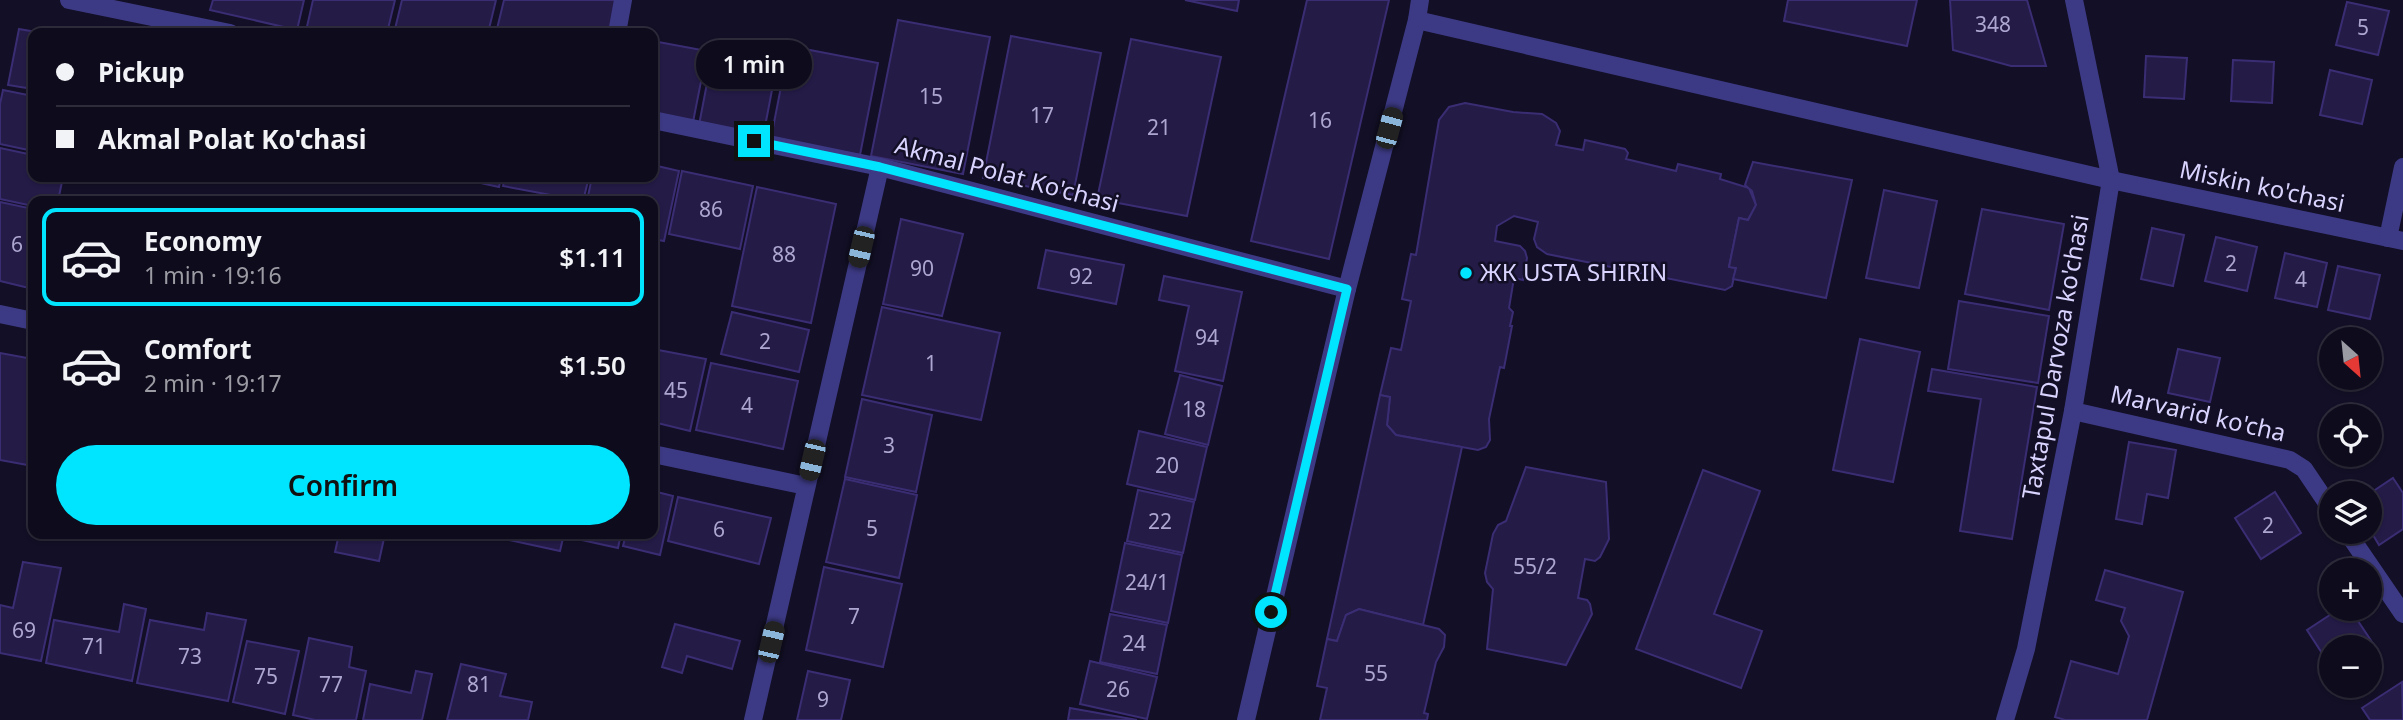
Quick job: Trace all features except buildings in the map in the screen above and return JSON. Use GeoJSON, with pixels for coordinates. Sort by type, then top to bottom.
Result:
{"type":"FeatureCollection","features":[{"type":"Feature","properties":{"kind":"street"},"geometry":{"type":"LineString","coordinates":[[69,0],[206,28]]}},
{"type":"Feature","properties":{"kind":"street"},"geometry":{"type":"LineString","coordinates":[[618,28],[623,0]]}},
{"type":"Feature","properties":{"kind":"street"},"geometry":{"type":"LineString","coordinates":[[1246,720],[1347,289],[1417,20],[1418,0]]}},
{"type":"Feature","properties":{"kind":"street","name":"Taxtapul Darvoza ko'chasi"},"geometry":{"type":"LineString","coordinates":[[2005,720],[2026,649],[2073,411],[2111,180],[2074,0]]}},
{"type":"Feature","properties":{"kind":"street","name":"Miskin ko'chasi"},"geometry":{"type":"LineString","coordinates":[[1417,20],[2111,180],[2395,240]]}},
{"type":"Feature","properties":{"kind":"street","name":"Akmal Polat Ko'chasi"},"geometry":{"type":"LineString","coordinates":[[658,122],[880,167],[1347,289]]}},
{"type":"Feature","properties":{"kind":"street"},"geometry":{"type":"LineString","coordinates":[[753,720],[880,167]]}},
{"type":"Feature","properties":{"kind":"street"},"geometry":{"type":"LineString","coordinates":[[2395,240],[2403,167]]}},
{"type":"Feature","properties":{"kind":"street"},"geometry":{"type":"LineString","coordinates":[[0,314],[28,320]]}},
{"type":"Feature","properties":{"kind":"street","name":"Marvarid ko'cha"},"geometry":{"type":"LineString","coordinates":[[2073,411],[2290,460],[2304,469],[2319,491]]}},
{"type":"Feature","properties":{"kind":"street"},"geometry":{"type":"LineString","coordinates":[[658,455],[806,486]]}},
{"type":"Feature","properties":{"kind":"street"},"geometry":{"type":"LineString","coordinates":[[2355,544],[2403,614]]}},
{"type":"Feature","properties":{"kind":"place","name":"ЖК USTA SHIRIN"},"geometry":{"type":"Point","coordinates":[1466,273]}},
{"type":"Feature","properties":{"kind":"route"},"geometry":{"type":"LineString","coordinates":[[754,141],[880,167],[1347,289],[1271,612]]}}]}
